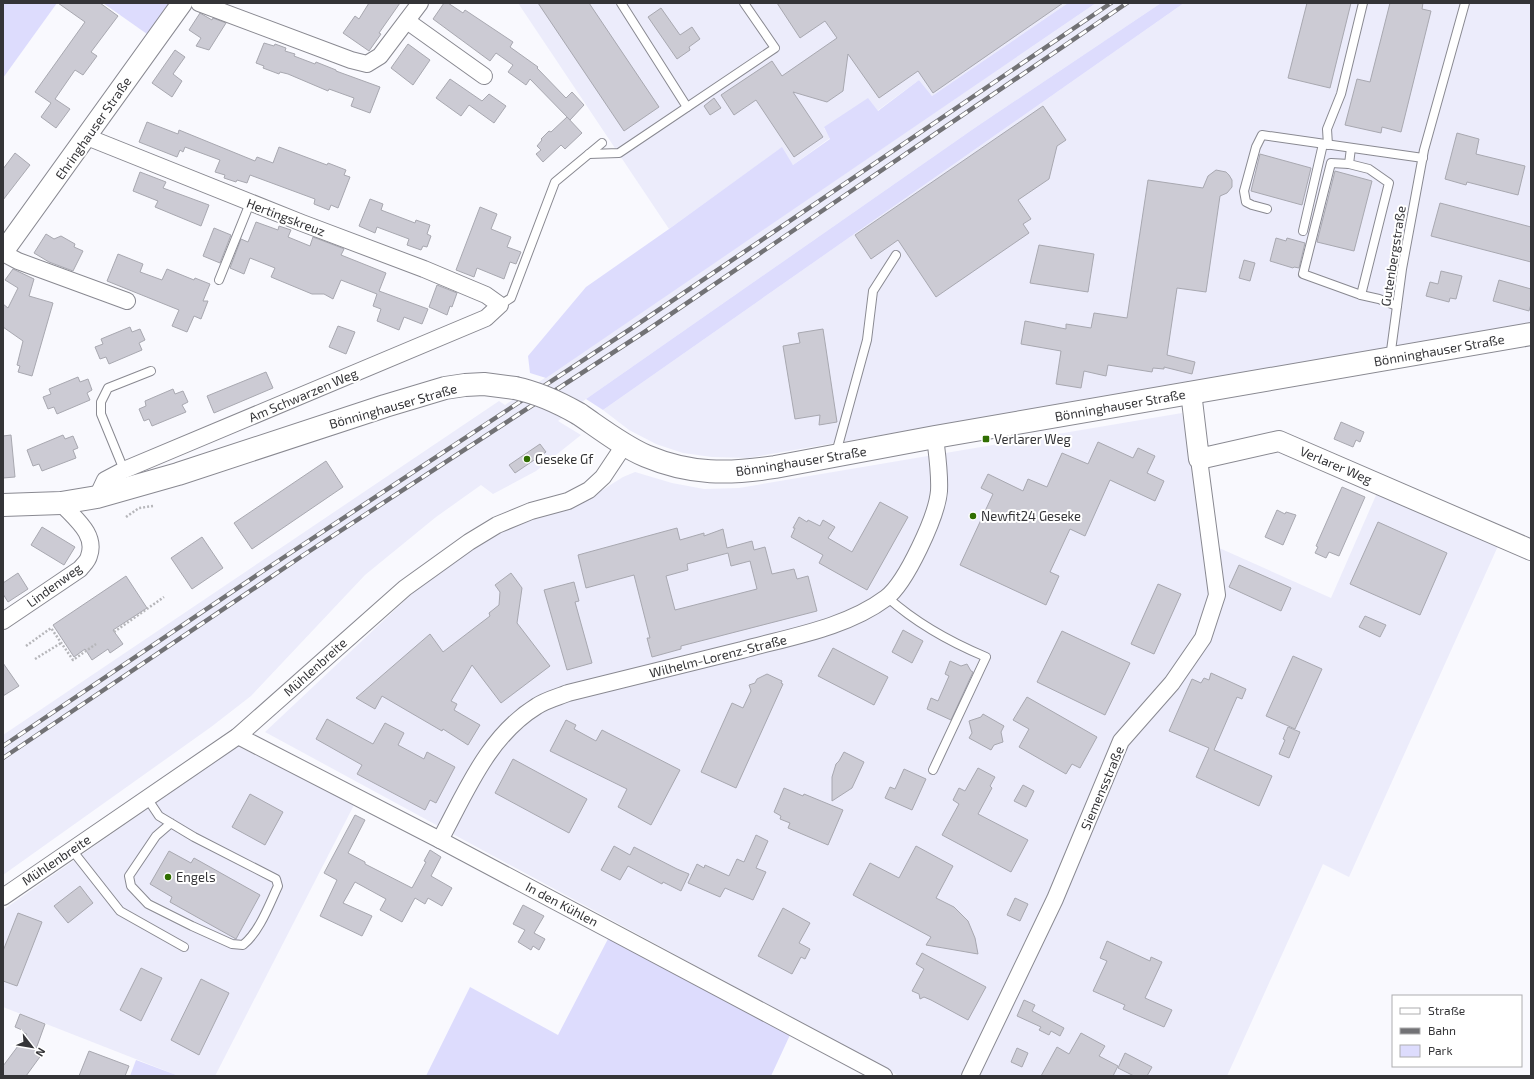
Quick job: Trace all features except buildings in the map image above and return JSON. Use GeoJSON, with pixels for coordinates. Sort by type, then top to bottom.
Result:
{"type":"FeatureCollection","features":[{"type":"Feature","properties":{"kind":"main road","name":"Bönninghauser Straße"},"geometry":{"type":"LineString","coordinates":[[3,505],[61,504],[97,497],[178,474],[385,406],[445,388],[465,385],[484,384],[532,391],[552,399],[579,414],[646,456],[697,471],[724,473],[775,468],[935,436],[1531,334]]}},
{"type":"Feature","properties":{"kind":"street","name":"Ehringhauser Straße"},"geometry":{"type":"LineString","coordinates":[[128,301],[18,261],[3,253],[182,3]]}},
{"type":"Feature","properties":{"kind":"street"},"geometry":{"type":"LineString","coordinates":[[199,3],[351,60],[367,64],[380,56],[420,3]]}},
{"type":"Feature","properties":{"kind":"street"},"geometry":{"type":"LineString","coordinates":[[407,21],[484,76]]}},
{"type":"Feature","properties":{"kind":"street","name":"Hertingskreuz"},"geometry":{"type":"LineString","coordinates":[[87,137],[424,269],[486,295],[500,306]]}},
{"type":"Feature","properties":{"kind":"street","name":"Am Schwarzen Weg"},"geometry":{"type":"LineString","coordinates":[[97,497],[105,480],[124,470],[486,318],[500,306]]}},
{"type":"Feature","properties":{"kind":"street"},"geometry":{"type":"LineString","coordinates":[[1190,392],[1199,459]]}},
{"type":"Feature","properties":{"kind":"street","name":"Wilhelm-Lorenz-Straße"},"geometry":{"type":"LineString","coordinates":[[440,840],[480,767],[495,744],[514,724],[538,706],[568,693],[805,633],[856,617],[887,597],[903,577],[910,565],[936,507],[939,490],[935,436]]}},
{"type":"Feature","properties":{"kind":"street","name":"Verlarer Weg"},"geometry":{"type":"LineString","coordinates":[[1199,459],[1279,441],[1531,550]]}},
{"type":"Feature","properties":{"kind":"street","name":"Mühlenbreite"},"geometry":{"type":"LineString","coordinates":[[3,897],[238,736],[405,588],[469,542],[496,525],[531,511],[568,501],[589,490],[603,477],[625,444]]}},
{"type":"Feature","properties":{"kind":"street","name":"Siemensstraße"},"geometry":{"type":"LineString","coordinates":[[970,1076],[1055,899],[1121,741],[1172,683],[1203,638],[1217,596],[1199,459]]}},
{"type":"Feature","properties":{"kind":"street","name":"Lindenweg"},"geometry":{"type":"LineString","coordinates":[[3,620],[80,569],[89,558],[92,545],[87,531],[61,504]]}},
{"type":"Feature","properties":{"kind":"street","name":"In den Kühlen"},"geometry":{"type":"LineString","coordinates":[[238,736],[440,840],[884,1076]]}},
{"type":"Feature","properties":{"kind":"lane"},"geometry":{"type":"LineString","coordinates":[[621,3],[687,107]]}},
{"type":"Feature","properties":{"kind":"lane"},"geometry":{"type":"LineString","coordinates":[[589,154],[619,153],[775,48],[744,3]]}},
{"type":"Feature","properties":{"kind":"lane"},"geometry":{"type":"LineString","coordinates":[[1303,231],[1326,144],[1328,129],[1340,94],[1363,3]]}},
{"type":"Feature","properties":{"kind":"lane","name":"Gutenbergstraße"},"geometry":{"type":"LineString","coordinates":[[1390,359],[1402,269],[1423,158],[1465,3]]}},
{"type":"Feature","properties":{"kind":"lane"},"geometry":{"type":"LineString","coordinates":[[1267,209],[1252,206],[1246,202],[1244,191],[1256,147],[1262,135],[1423,158]]}},
{"type":"Feature","properties":{"kind":"lane"},"geometry":{"type":"LineString","coordinates":[[500,306],[511,298],[555,182],[602,143]]}},
{"type":"Feature","properties":{"kind":"lane"},"geometry":{"type":"LineString","coordinates":[[1349,164],[1351,148]]}},
{"type":"Feature","properties":{"kind":"lane"},"geometry":{"type":"LineString","coordinates":[[1362,295],[1389,183],[1369,169],[1349,164],[1331,163],[1302,274],[1362,295],[1379,299],[1397,306]]}},
{"type":"Feature","properties":{"kind":"lane"},"geometry":{"type":"LineString","coordinates":[[219,280],[250,202]]}},
{"type":"Feature","properties":{"kind":"lane"},"geometry":{"type":"LineString","coordinates":[[835,456],[867,340],[873,291],[896,255]]}},
{"type":"Feature","properties":{"kind":"lane"},"geometry":{"type":"LineString","coordinates":[[124,470],[102,414],[101,402],[108,388],[151,371]]}},
{"type":"Feature","properties":{"kind":"lane"},"geometry":{"type":"LineString","coordinates":[[887,597],[898,607],[934,631],[959,646],[986,657],[933,770]]}},
{"type":"Feature","properties":{"kind":"lane"},"geometry":{"type":"LineString","coordinates":[[147,798],[159,816],[171,824],[276,879],[278,886],[265,913],[251,939],[243,945],[232,944],[148,904],[131,886],[129,876],[156,836],[171,824]]}},
{"type":"Feature","properties":{"kind":"lane"},"geometry":{"type":"LineString","coordinates":[[72,850],[120,911],[184,947]]}},
{"type":"Feature","properties":{"kind":"path"},"geometry":{"type":"LineString","coordinates":[[126,517],[139,508],[153,506]]}},
{"type":"Feature","properties":{"kind":"path"},"geometry":{"type":"LineString","coordinates":[[114,632],[164,598]]}},
{"type":"Feature","properties":{"kind":"path"},"geometry":{"type":"LineString","coordinates":[[26,646],[51,628],[73,660],[96,644]]}},
{"type":"Feature","properties":{"kind":"path"},"geometry":{"type":"LineString","coordinates":[[35,659],[61,643]]}},
{"type":"Feature","properties":{"kind":"shaded area"},"geometry":{"type":"Polygon","coordinates":[[[518,3],[1068,3],[932,96],[919,80],[877,111],[868,99],[824,128],[830,138],[793,165],[781,148],[669,229],[518,3]]]}},
{"type":"Feature","properties":{"kind":"shaded area"},"geometry":{"type":"Polygon","coordinates":[[[1096,3],[1161,3],[976,127],[586,399],[558,421],[581,435],[536,471],[493,494],[481,485],[436,517],[365,575],[251,696],[211,727],[3,875],[3,735],[499,401],[505,405],[1096,3]]]}},
{"type":"Feature","properties":{"kind":"shaded area"},"geometry":{"type":"Polygon","coordinates":[[[1184,3],[1531,3],[1531,324],[748,458],[712,457],[683,453],[656,444],[629,430],[603,410],[1184,3]]]}},
{"type":"Feature","properties":{"kind":"shaded area"},"geometry":{"type":"Polygon","coordinates":[[[1182,413],[1208,543],[1331,598],[1377,493],[1498,546],[1349,877],[1323,864],[1227,1076],[899,1076],[265,732],[416,590],[477,546],[514,525],[580,504],[623,477],[635,472],[672,483],[704,489],[739,488],[1182,413]]]}},
{"type":"Feature","properties":{"kind":"shaded area"},"geometry":{"type":"Polygon","coordinates":[[[237,746],[355,803],[215,1076],[179,1076],[3,1007],[3,910],[237,746]]]}},
{"type":"Feature","properties":{"kind":"green space"},"geometry":{"type":"Polygon","coordinates":[[[3,3],[57,3],[3,78],[3,3]]]}},
{"type":"Feature","properties":{"kind":"green space"},"geometry":{"type":"Polygon","coordinates":[[[103,3],[169,3],[147,34],[103,3]]]}},
{"type":"Feature","properties":{"kind":"green space"},"geometry":{"type":"Polygon","coordinates":[[[1068,3],[1096,3],[546,378],[530,373],[528,356],[586,287],[782,147],[793,165],[830,139],[824,127],[868,98],[878,111],[919,80],[932,96],[1068,3]]]}},
{"type":"Feature","properties":{"kind":"green space"},"geometry":{"type":"Polygon","coordinates":[[[1161,3],[1184,3],[603,410],[586,399],[976,127],[1161,3]]]}},
{"type":"Feature","properties":{"kind":"green space"},"geometry":{"type":"Polygon","coordinates":[[[609,937],[790,1035],[771,1076],[426,1076],[470,987],[558,1035],[609,937]]]}},
{"type":"Feature","properties":{"kind":"green space"},"geometry":{"type":"Polygon","coordinates":[[[136,1060],[179,1076],[130,1076],[136,1060]]]}},
{"type":"Feature","properties":{"kind":"railway"},"geometry":{"type":"LineString","coordinates":[[3,746],[263,571],[632,328],[1111,3]]}},
{"type":"Feature","properties":{"kind":"railway"},"geometry":{"type":"LineString","coordinates":[[3,758],[302,556],[646,331],[1127,3]]}},
{"type":"Feature","properties":{"kind":"place","name":"Verlarer Weg"},"geometry":{"type":"Point","coordinates":[986,439]}},
{"type":"Feature","properties":{"kind":"place","name":"Geseke Gf"},"geometry":{"type":"Point","coordinates":[527,459]}},
{"type":"Feature","properties":{"kind":"place","name":"Newfit24 Geseke"},"geometry":{"type":"Point","coordinates":[973,516]}},
{"type":"Feature","properties":{"kind":"place","name":"Engels"},"geometry":{"type":"Point","coordinates":[168,877]}}]}
